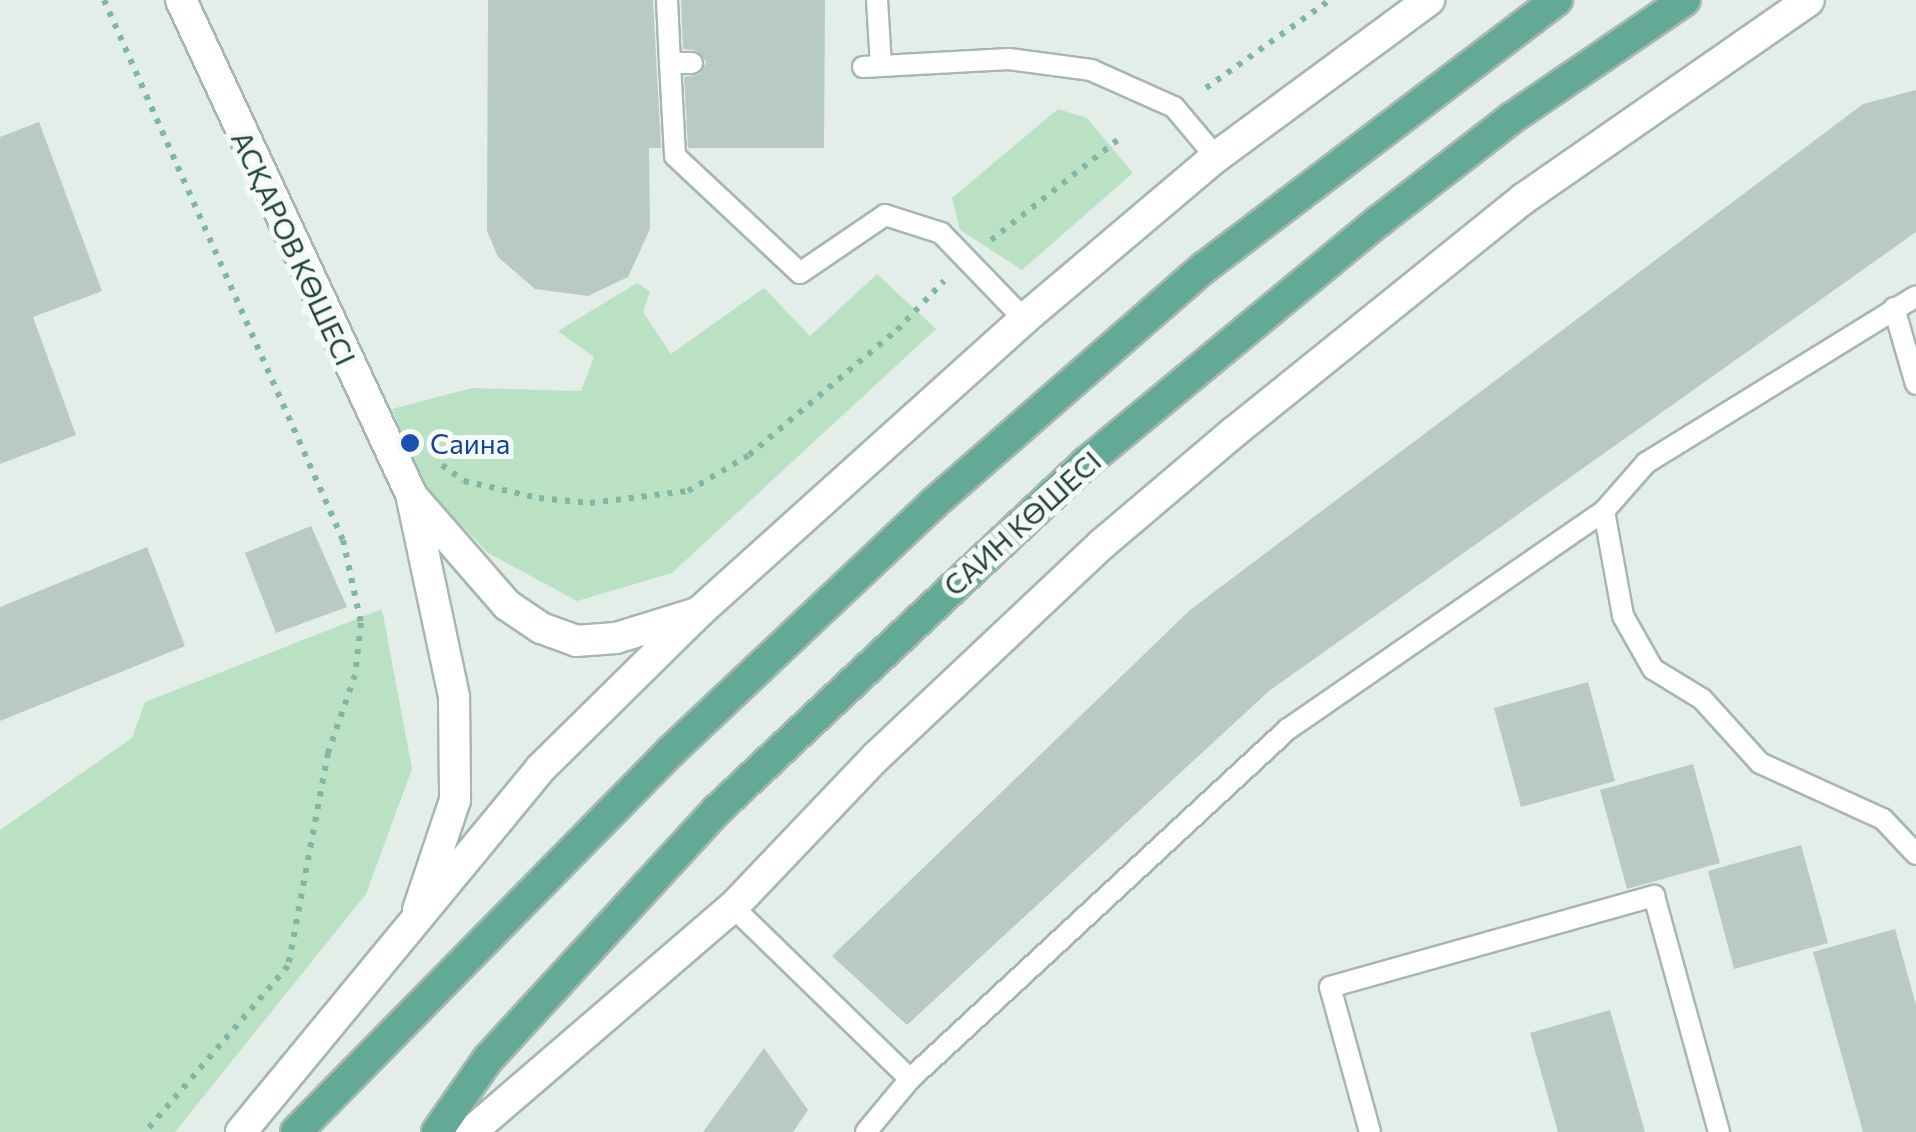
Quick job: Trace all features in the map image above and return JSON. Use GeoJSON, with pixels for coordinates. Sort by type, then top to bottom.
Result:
{"type":"FeatureCollection","features":[{"type":"Feature","properties":{"kind":"main road"},"geometry":{"type":"LineString","coordinates":[[296,1132],[671,751],[947,491],[1220,256],[1558,0]]}},
{"type":"Feature","properties":{"kind":"main road","name":"САИН КӨШЕСІ"},"geometry":{"type":"LineString","coordinates":[[437,1132],[488,1058],[717,810],[1086,463],[1394,210],[1686,0]]}},
{"type":"Feature","properties":{"kind":"street","name":"АСҚАРОВ КӨШЕСІ"},"geometry":{"type":"LineString","coordinates":[[181,0],[410,494]]}},
{"type":"Feature","properties":{"kind":"street"},"geometry":{"type":"LineString","coordinates":[[241,1132],[410,932],[541,768],[699,612],[1024,319],[1216,157],[1429,0]]}},
{"type":"Feature","properties":{"kind":"street"},"geometry":{"type":"LineString","coordinates":[[471,1132],[733,907],[876,756],[1102,544],[1232,432],[1523,199],[1809,0]]}},
{"type":"Feature","properties":{"kind":"street"},"geometry":{"type":"LineString","coordinates":[[410,494],[506,605],[541,628],[576,640],[616,638],[699,612]]}},
{"type":"Feature","properties":{"kind":"street"},"geometry":{"type":"LineString","coordinates":[[410,494],[454,697],[455,800],[410,932]]}},
{"type":"Feature","properties":{"kind":"lane"},"geometry":{"type":"LineString","coordinates":[[667,0],[675,156],[800,273],[885,215],[941,234],[1024,319]]}},
{"type":"Feature","properties":{"kind":"lane"},"geometry":{"type":"LineString","coordinates":[[877,0],[872,66],[1009,59],[1092,70],[1174,106],[1216,157]]}},
{"type":"Feature","properties":{"kind":"lane"},"geometry":{"type":"LineString","coordinates":[[670,63],[692,63]]}},
{"type":"Feature","properties":{"kind":"lane"},"geometry":{"type":"LineString","coordinates":[[866,1132],[910,1079],[1288,729],[1604,511],[1646,463],[1916,296]]}},
{"type":"Feature","properties":{"kind":"lane"},"geometry":{"type":"LineString","coordinates":[[1894,308],[1916,384]]}},
{"type":"Feature","properties":{"kind":"lane"},"geometry":{"type":"LineString","coordinates":[[1604,511],[1623,616],[1653,668],[1702,699],[1760,763],[1883,819],[1916,854]]}},
{"type":"Feature","properties":{"kind":"lane"},"geometry":{"type":"LineString","coordinates":[[1370,1132],[1330,986],[1654,896],[1719,1132]]}},
{"type":"Feature","properties":{"kind":"lane"},"geometry":{"type":"LineString","coordinates":[[733,907],[910,1079]]}},
{"type":"Feature","properties":{"kind":"path"},"geometry":{"type":"LineString","coordinates":[[104,0],[344,540],[361,623],[356,676],[328,753],[288,966],[146,1132]]}},
{"type":"Feature","properties":{"kind":"path"},"geometry":{"type":"LineString","coordinates":[[1206,88],[1330,0]]}},
{"type":"Feature","properties":{"kind":"path"},"geometry":{"type":"LineString","coordinates":[[434,459],[464,481],[539,498],[590,504],[688,491],[778,430],[897,330],[965,259],[1119,139]]}},
{"type":"Feature","properties":{"kind":"green space"},"geometry":{"type":"Polygon","coordinates":[[[1058,109],[1087,118],[1133,173],[1022,270],[960,230],[952,198],[1058,109]]]}},
{"type":"Feature","properties":{"kind":"green space"},"geometry":{"type":"Polygon","coordinates":[[[877,274],[936,329],[672,573],[577,601],[488,553],[423,486],[392,409],[472,388],[581,391],[594,357],[558,331],[637,283],[650,292],[643,312],[671,354],[764,288],[810,336],[877,274]]]}},
{"type":"Feature","properties":{"kind":"green space"},"geometry":{"type":"Polygon","coordinates":[[[382,609],[412,769],[366,894],[175,1132],[0,1132],[0,830],[132,738],[145,702],[382,609]]]}},
{"type":"Feature","properties":{"kind":"building"},"geometry":{"type":"Polygon","coordinates":[[[488,0],[653,0],[661,148],[649,148],[650,229],[628,277],[588,296],[535,289],[498,257],[487,231],[488,0]]]}},
{"type":"Feature","properties":{"kind":"building"},"geometry":{"type":"Polygon","coordinates":[[[681,0],[825,0],[824,148],[688,148],[684,77],[700,74],[706,62],[698,51],[683,49],[681,0]]]}},
{"type":"Feature","properties":{"kind":"building"},"geometry":{"type":"Polygon","coordinates":[[[1916,90],[1916,232],[1269,691],[907,1025],[832,956],[1190,610],[1863,104],[1916,90]]]}},
{"type":"Feature","properties":{"kind":"building"},"geometry":{"type":"Polygon","coordinates":[[[39,122],[102,291],[33,317],[76,435],[0,464],[0,137],[39,122]]]}},
{"type":"Feature","properties":{"kind":"building"},"geometry":{"type":"Polygon","coordinates":[[[311,526],[347,607],[276,633],[245,553],[311,526]]]}},
{"type":"Feature","properties":{"kind":"building"},"geometry":{"type":"Polygon","coordinates":[[[147,547],[185,646],[0,721],[0,607],[147,547]]]}},
{"type":"Feature","properties":{"kind":"building"},"geometry":{"type":"Polygon","coordinates":[[[1588,682],[1615,781],[1521,807],[1494,708],[1588,682]]]}},
{"type":"Feature","properties":{"kind":"building"},"geometry":{"type":"Polygon","coordinates":[[[1693,764],[1720,863],[1627,889],[1600,790],[1693,764]]]}},
{"type":"Feature","properties":{"kind":"building"},"geometry":{"type":"Polygon","coordinates":[[[1801,845],[1828,943],[1734,969],[1708,871],[1801,845]]]}},
{"type":"Feature","properties":{"kind":"building"},"geometry":{"type":"Polygon","coordinates":[[[1895,929],[1916,1005],[1916,1132],[1863,1132],[1813,952],[1895,929]]]}},
{"type":"Feature","properties":{"kind":"building"},"geometry":{"type":"Polygon","coordinates":[[[1610,1010],[1645,1132],[1558,1132],[1530,1033],[1610,1010]]]}},
{"type":"Feature","properties":{"kind":"building"},"geometry":{"type":"Polygon","coordinates":[[[764,1048],[808,1110],[793,1132],[703,1132],[764,1048]]]}},
{"type":"Feature","properties":{"kind":"place","name":"Саина"},"geometry":{"type":"Point","coordinates":[410,443]}}]}
